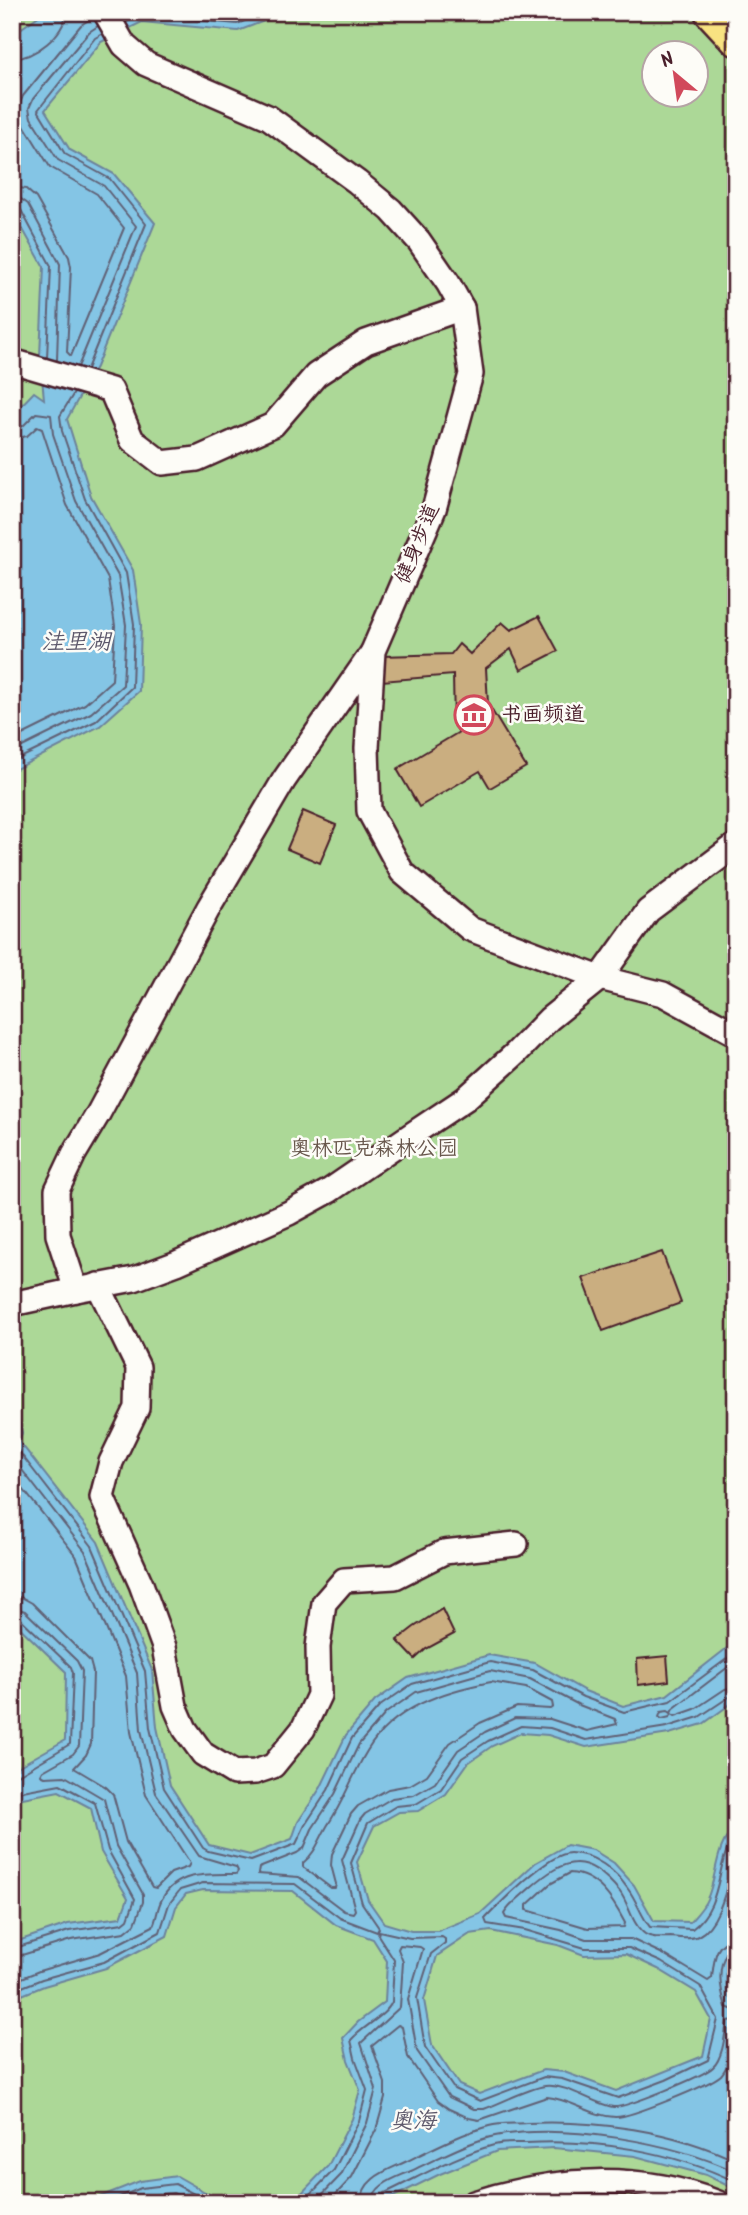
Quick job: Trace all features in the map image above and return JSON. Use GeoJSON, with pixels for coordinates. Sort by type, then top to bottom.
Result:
{"type":"FeatureCollection","features":[{"type":"Feature","properties":{"kind":"main road"},"geometry":{"type":"LineString","coordinates":[[710,12],[736,40]]}},
{"type":"Feature","properties":{"kind":"main road"},"geometry":{"type":"LineString","coordinates":[[731,12],[736,19]]}},
{"type":"Feature","properties":{"kind":"street","name":"健身步道"},"geometry":{"type":"LineString","coordinates":[[105,12],[124,46],[146,64],[268,117],[357,181],[391,210],[419,241],[462,308],[471,374],[434,509],[373,651],[367,748],[369,811],[402,872],[470,929],[600,978],[663,994],[736,1034]]}},
{"type":"Feature","properties":{"kind":"street"},"geometry":{"type":"LineString","coordinates":[[12,361],[111,390],[132,440],[162,463],[197,459],[273,425],[316,375],[366,342],[462,308]]}},
{"type":"Feature","properties":{"kind":"street"},"geometry":{"type":"LineString","coordinates":[[76,1290],[58,1235],[57,1190],[209,907],[284,780],[373,651]]}},
{"type":"Feature","properties":{"kind":"street"},"geometry":{"type":"LineString","coordinates":[[12,1304],[134,1279],[177,1264],[289,1213],[329,1191],[465,1099],[549,1019],[600,978],[648,911],[736,845]]}},
{"type":"Feature","properties":{"kind":"street"},"geometry":{"type":"LineString","coordinates":[[98,1285],[138,1367],[138,1408],[111,1462],[102,1497],[141,1584],[157,1651],[175,1706],[185,1730],[203,1754],[234,1773],[255,1772],[273,1766],[303,1729],[319,1695],[318,1647],[324,1603],[344,1580],[395,1577],[444,1552],[516,1544]]}},
{"type":"Feature","properties":{"kind":"street"},"geometry":{"type":"LineString","coordinates":[[474,2203],[511,2191],[584,2181],[639,2182],[718,2203]]}},
{"type":"Feature","properties":{"kind":"green space","name":"奥林匹克森林公园"},"geometry":{"type":"Polygon","coordinates":[[[12,12],[736,12],[736,2203],[12,2203],[12,12]]]}},
{"type":"Feature","properties":{"kind":"water","name":"洼里湖"},"geometry":{"type":"Polygon","coordinates":[[[44,12],[288,12],[238,31],[142,22],[101,42],[45,110],[70,150],[114,174],[155,223],[96,367],[67,419],[91,496],[133,570],[141,624],[139,691],[100,726],[12,771],[12,415],[34,392],[44,399],[40,356],[44,267],[12,210],[12,35],[44,12]]]}},
{"type":"Feature","properties":{"kind":"water","name":"奥海"},"geometry":{"type":"Polygon","coordinates":[[[12,1391],[22,1433],[19,1441],[98,1542],[152,1670],[157,1727],[170,1785],[209,1845],[250,1855],[292,1839],[298,1822],[321,1787],[346,1735],[375,1701],[408,1678],[489,1655],[535,1663],[585,1691],[623,1706],[667,1695],[732,1644],[736,1645],[736,1700],[703,1724],[669,1734],[586,1747],[548,1735],[521,1733],[492,1746],[468,1763],[446,1794],[418,1811],[399,1812],[374,1826],[357,1862],[368,1900],[384,1923],[411,1931],[438,1931],[480,1914],[535,1863],[567,1845],[593,1850],[614,1863],[634,1885],[654,1921],[690,1922],[706,1902],[720,1851],[736,1827],[736,1950],[730,1960],[727,1984],[736,2015],[736,2190],[706,2175],[635,2156],[554,2148],[497,2151],[440,2174],[381,2203],[292,2203],[328,2166],[352,2119],[360,2090],[343,2038],[358,2022],[385,2002],[387,1961],[373,1939],[336,1925],[293,1891],[203,1890],[186,1894],[176,1907],[167,1936],[106,1968],[44,1986],[12,1999],[12,1943],[68,1924],[121,1917],[128,1898],[101,1852],[91,1808],[59,1791],[12,1800],[12,1770],[65,1740],[66,1672],[12,1620],[12,1391]],[[491,1931],[470,1934],[437,1956],[424,2000],[432,2045],[459,2085],[479,2094],[543,2070],[564,2072],[616,2091],[703,2056],[711,2019],[696,1992],[626,1954],[584,1955],[558,1945],[491,1931]]]}},
{"type":"Feature","properties":{"kind":"water"},"geometry":{"type":"Polygon","coordinates":[[[177,2176],[224,2203],[84,2203],[140,2181],[177,2176]]]}},
{"type":"Feature","properties":{"kind":"building","name":"书画频道"},"geometry":{"type":"Polygon","coordinates":[[[539,616],[558,651],[521,670],[511,649],[486,668],[488,704],[526,767],[490,788],[480,771],[419,807],[397,769],[459,732],[454,725],[453,675],[382,681],[381,656],[451,654],[459,644],[470,654],[502,622],[511,630],[539,616]]]}},
{"type":"Feature","properties":{"kind":"building"},"geometry":{"type":"Polygon","coordinates":[[[303,811],[336,825],[320,863],[287,849],[303,811]]]}},
{"type":"Feature","properties":{"kind":"building"},"geometry":{"type":"Polygon","coordinates":[[[662,1252],[681,1303],[603,1331],[583,1278],[662,1252]]]}},
{"type":"Feature","properties":{"kind":"building"},"geometry":{"type":"Polygon","coordinates":[[[442,1609],[454,1634],[426,1649],[415,1659],[397,1640],[442,1609]]]}},
{"type":"Feature","properties":{"kind":"building"},"geometry":{"type":"Polygon","coordinates":[[[667,1656],[669,1681],[638,1685],[637,1659],[667,1656]]]}},
{"type":"Feature","properties":{"kind":"place","name":"书画频道"},"geometry":{"type":"Point","coordinates":[474,715]}}]}
